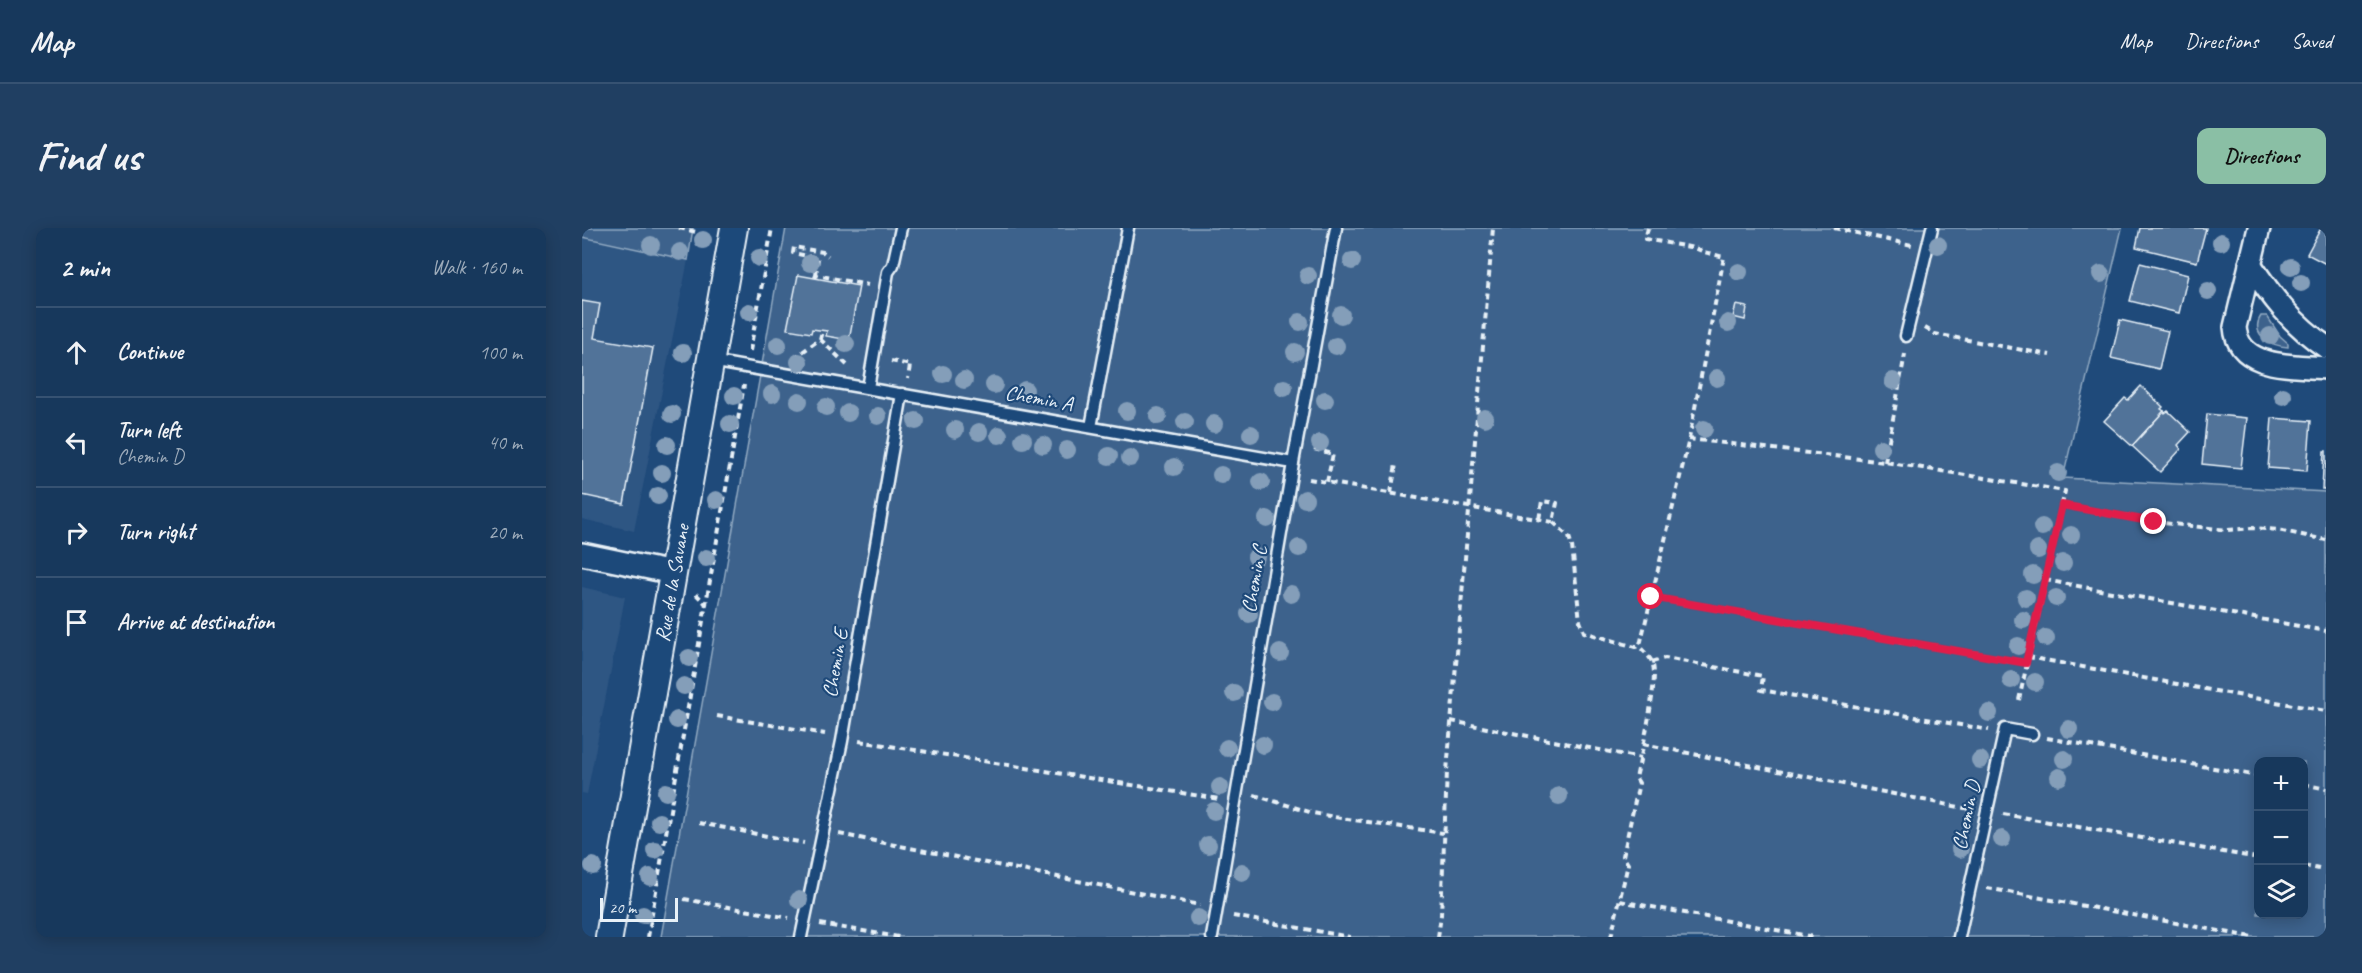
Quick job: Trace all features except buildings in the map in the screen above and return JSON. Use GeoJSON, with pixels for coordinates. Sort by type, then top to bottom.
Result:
{"type":"FeatureCollection","features":[{"type":"Feature","properties":{"kind":"street","name":"Rue de la Savane"},"geometry":{"type":"LineString","coordinates":[[609,937],[734,228]]}},
{"type":"Feature","properties":{"kind":"street"},"geometry":{"type":"LineString","coordinates":[[2259,228],[2235,327],[2241,346],[2257,359],[2326,368]]}},
{"type":"Feature","properties":{"kind":"street"},"geometry":{"type":"LineString","coordinates":[[2250,264],[2269,293],[2288,315],[2308,335],[2326,347]]}},
{"type":"Feature","properties":{"kind":"street"},"geometry":{"type":"LineString","coordinates":[[582,554],[673,573]]}},
{"type":"Feature","properties":{"kind":"lane"},"geometry":{"type":"LineString","coordinates":[[868,388],[888,272],[893,265],[901,228]]}},
{"type":"Feature","properties":{"kind":"lane"},"geometry":{"type":"LineString","coordinates":[[1091,427],[1128,228]]}},
{"type":"Feature","properties":{"kind":"lane","name":"Chemin C"},"geometry":{"type":"LineString","coordinates":[[1212,937],[1293,463],[1336,228]]}},
{"type":"Feature","properties":{"kind":"lane"},"geometry":{"type":"LineString","coordinates":[[1906,342],[1932,228]]}},
{"type":"Feature","properties":{"kind":"lane","name":"Chemin A"},"geometry":{"type":"LineString","coordinates":[[711,361],[1293,463]]}},
{"type":"Feature","properties":{"kind":"lane","name":"Chemin E"},"geometry":{"type":"LineString","coordinates":[[801,937],[818,846],[843,737],[902,394]]}},
{"type":"Feature","properties":{"kind":"lane","name":"Chemin D"},"geometry":{"type":"LineString","coordinates":[[1959,937],[2005,729],[2032,734]]}},
{"type":"Feature","properties":{"kind":"path"},"geometry":{"type":"LineString","coordinates":[[680,228],[696,232]]}},
{"type":"Feature","properties":{"kind":"path"},"geometry":{"type":"LineString","coordinates":[[751,347],[772,228]]}},
{"type":"Feature","properties":{"kind":"path"},"geometry":{"type":"LineString","coordinates":[[1438,937],[1442,915],[1443,833],[1451,721],[1493,228]]}},
{"type":"Feature","properties":{"kind":"path"},"geometry":{"type":"LineString","coordinates":[[1639,646],[1689,439],[1724,257],[1695,248],[1645,239],[1648,228]]}},
{"type":"Feature","properties":{"kind":"path"},"geometry":{"type":"LineString","coordinates":[[1834,228],[1918,247]]}},
{"type":"Feature","properties":{"kind":"path"},"geometry":{"type":"LineString","coordinates":[[828,256],[823,252],[794,247],[793,253],[818,258],[815,277],[878,287]]}},
{"type":"Feature","properties":{"kind":"path"},"geometry":{"type":"LineString","coordinates":[[1917,323],[1935,333],[2050,355]]}},
{"type":"Feature","properties":{"kind":"path"},"geometry":{"type":"LineString","coordinates":[[790,363],[798,354],[820,339],[822,331]]}},
{"type":"Feature","properties":{"kind":"path"},"geometry":{"type":"LineString","coordinates":[[820,339],[852,370]]}},
{"type":"Feature","properties":{"kind":"path"},"geometry":{"type":"LineString","coordinates":[[1885,462],[1906,342]]}},
{"type":"Feature","properties":{"kind":"path"},"geometry":{"type":"LineString","coordinates":[[884,360],[910,365],[908,380]]}},
{"type":"Feature","properties":{"kind":"path","name":"Rue de la Savane"},"geometry":{"type":"LineString","coordinates":[[648,937],[745,383]]}},
{"type":"Feature","properties":{"kind":"path"},"geometry":{"type":"LineString","coordinates":[[1689,439],[1885,462],[2065,491],[2019,700]]}},
{"type":"Feature","properties":{"kind":"path"},"geometry":{"type":"LineString","coordinates":[[1307,449],[1333,454],[1327,482]]}},
{"type":"Feature","properties":{"kind":"path"},"geometry":{"type":"LineString","coordinates":[[1391,493],[1396,464]]}},
{"type":"Feature","properties":{"kind":"path"},"geometry":{"type":"LineString","coordinates":[[1302,478],[1553,522],[1569,537],[1580,621],[1584,632],[1630,647],[1639,646]]}},
{"type":"Feature","properties":{"kind":"path"},"geometry":{"type":"LineString","coordinates":[[1539,520],[1542,501],[1557,503],[1553,522]]}},
{"type":"Feature","properties":{"kind":"path"},"geometry":{"type":"LineString","coordinates":[[2062,505],[2154,522],[2228,530],[2253,528],[2278,530],[2326,540]]}},
{"type":"Feature","properties":{"kind":"path"},"geometry":{"type":"LineString","coordinates":[[2045,580],[2326,631]]}},
{"type":"Feature","properties":{"kind":"path"},"geometry":{"type":"LineString","coordinates":[[1651,597],[2026,663]]}},
{"type":"Feature","properties":{"kind":"path"},"geometry":{"type":"LineString","coordinates":[[1611,937],[1628,864],[1623,856],[1639,783],[1636,778],[1654,686],[1652,662],[1639,646]]}},
{"type":"Feature","properties":{"kind":"path"},"geometry":{"type":"LineString","coordinates":[[2028,657],[2326,711]]}},
{"type":"Feature","properties":{"kind":"path"},"geometry":{"type":"LineString","coordinates":[[1652,662],[1665,658],[1763,676],[1761,690],[1994,731]]}},
{"type":"Feature","properties":{"kind":"path"},"geometry":{"type":"LineString","coordinates":[[717,716],[1225,800]]}},
{"type":"Feature","properties":{"kind":"path"},"geometry":{"type":"LineString","coordinates":[[1451,721],[1641,758]]}},
{"type":"Feature","properties":{"kind":"path"},"geometry":{"type":"LineString","coordinates":[[2059,741],[2254,775]]}},
{"type":"Feature","properties":{"kind":"path"},"geometry":{"type":"LineString","coordinates":[[1643,744],[1976,811]]}},
{"type":"Feature","properties":{"kind":"path"},"geometry":{"type":"LineString","coordinates":[[2308,785],[2326,789]]}},
{"type":"Feature","properties":{"kind":"path"},"geometry":{"type":"LineString","coordinates":[[1248,793],[1268,797],[1313,813],[1443,833]]}},
{"type":"Feature","properties":{"kind":"path"},"geometry":{"type":"LineString","coordinates":[[1996,813],[2254,857]]}},
{"type":"Feature","properties":{"kind":"path"},"geometry":{"type":"LineString","coordinates":[[699,823],[818,846]]}},
{"type":"Feature","properties":{"kind":"path"},"geometry":{"type":"LineString","coordinates":[[823,831],[1206,906]]}},
{"type":"Feature","properties":{"kind":"path"},"geometry":{"type":"LineString","coordinates":[[2308,867],[2319,869]]}},
{"type":"Feature","properties":{"kind":"path"},"geometry":{"type":"LineString","coordinates":[[1980,887],[2252,937]]}},
{"type":"Feature","properties":{"kind":"path"},"geometry":{"type":"LineString","coordinates":[[684,899],[899,937]]}},
{"type":"Feature","properties":{"kind":"path"},"geometry":{"type":"LineString","coordinates":[[1619,901],[1814,937]]}},
{"type":"Feature","properties":{"kind":"path"},"geometry":{"type":"LineString","coordinates":[[1226,914],[1350,937]]}},
{"type":"Feature","properties":{"kind":"shaded area"},"geometry":{"type":"Polygon","coordinates":[[[582,228],[693,228],[688,260],[582,237],[582,228]]]}},
{"type":"Feature","properties":{"kind":"shaded area"},"geometry":{"type":"Polygon","coordinates":[[[786,228],[2122,228],[2063,478],[2326,492],[2326,937],[661,937],[786,228]]]}},
{"type":"Feature","properties":{"kind":"shaded area"},"geometry":{"type":"Polygon","coordinates":[[[582,237],[688,260],[634,531],[582,519],[582,237]]]}},
{"type":"Feature","properties":{"kind":"shaded area"},"geometry":{"type":"Polygon","coordinates":[[[2261,316],[2267,316],[2280,336],[2288,343],[2288,347],[2269,342],[2260,334],[2258,323],[2261,316]]]}},
{"type":"Feature","properties":{"kind":"shaded area"},"geometry":{"type":"Polygon","coordinates":[[[582,587],[625,597],[587,794],[582,793],[582,587]]]}},
{"type":"Feature","properties":{"kind":"route"},"geometry":{"type":"LineString","coordinates":[[1651,597],[2026,663],[2062,505],[2100,514],[2154,522]]}}]}
